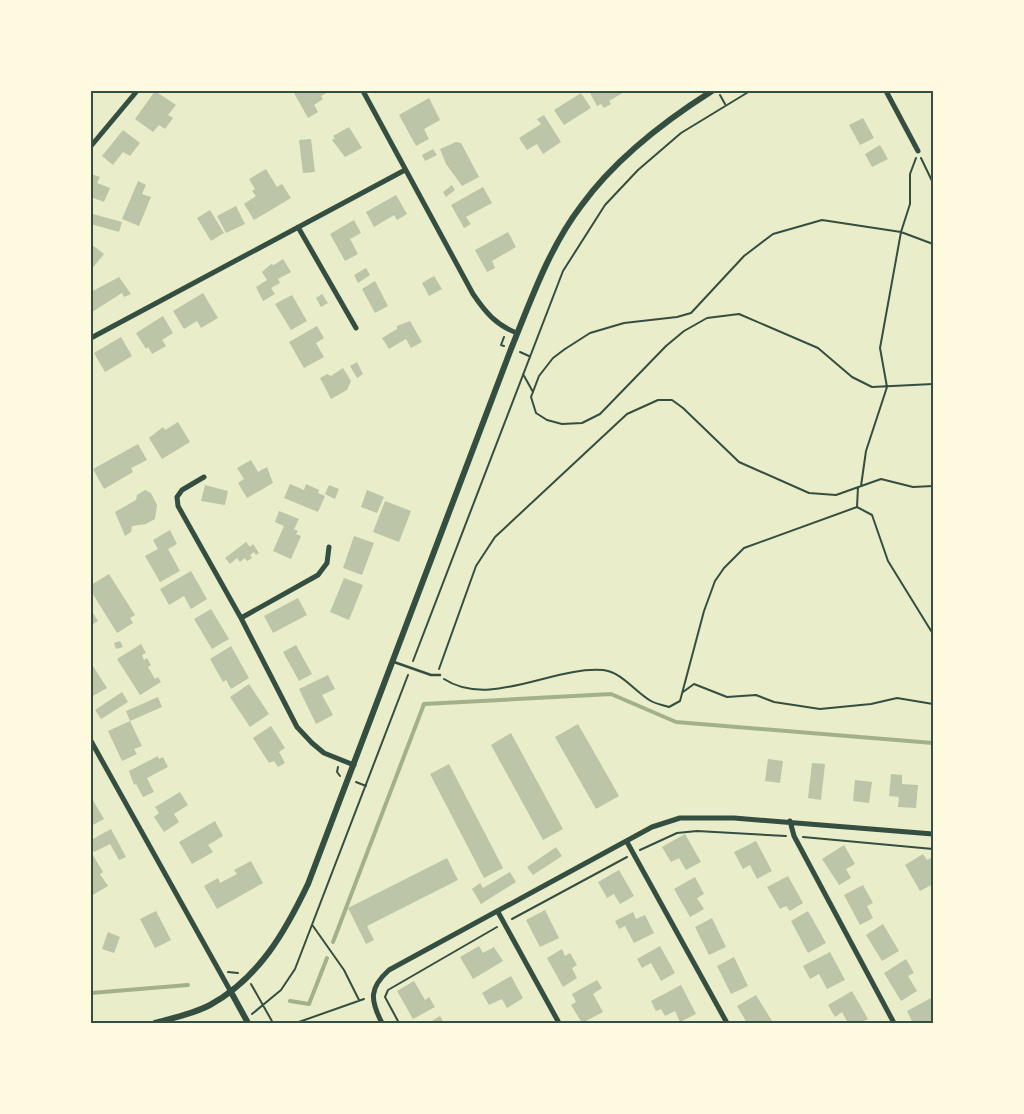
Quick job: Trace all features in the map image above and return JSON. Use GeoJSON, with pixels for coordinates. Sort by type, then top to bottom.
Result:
{"type":"FeatureCollection","features":[{"type":"Feature","properties":{"kind":"street"},"geometry":{"type":"LineString","coordinates":[[91,146],[137,91]]}},
{"type":"Feature","properties":{"kind":"street"},"geometry":{"type":"LineString","coordinates":[[363,91],[473,294],[486,314],[500,325],[517,333]]}},
{"type":"Feature","properties":{"kind":"street"},"geometry":{"type":"LineString","coordinates":[[155,1023],[209,1005],[231,992],[269,954],[291,921],[308,884],[354,765],[517,333],[555,247],[581,206],[613,169],[646,138],[712,91]]}},
{"type":"Feature","properties":{"kind":"street"},"geometry":{"type":"LineString","coordinates":[[886,91],[918,151]]}},
{"type":"Feature","properties":{"kind":"street"},"geometry":{"type":"LineString","coordinates":[[91,338],[405,170]]}},
{"type":"Feature","properties":{"kind":"street"},"geometry":{"type":"LineString","coordinates":[[298,227],[356,328]]}},
{"type":"Feature","properties":{"kind":"street"},"geometry":{"type":"LineString","coordinates":[[204,477],[182,490],[176,497],[178,506],[241,618],[297,727],[324,752],[354,765]]}},
{"type":"Feature","properties":{"kind":"street"},"geometry":{"type":"LineString","coordinates":[[241,618],[318,575],[327,563],[329,546]]}},
{"type":"Feature","properties":{"kind":"street"},"geometry":{"type":"LineString","coordinates":[[91,741],[248,1023]]}},
{"type":"Feature","properties":{"kind":"street"},"geometry":{"type":"LineString","coordinates":[[382,1023],[374,1008],[374,988],[389,970],[652,827],[680,818],[734,818],[933,834]]}},
{"type":"Feature","properties":{"kind":"street"},"geometry":{"type":"LineString","coordinates":[[790,821],[794,836],[894,1023]]}},
{"type":"Feature","properties":{"kind":"street"},"geometry":{"type":"LineString","coordinates":[[627,842],[635,853],[727,1023]]}},
{"type":"Feature","properties":{"kind":"street"},"geometry":{"type":"LineString","coordinates":[[498,912],[559,1023]]}},
{"type":"Feature","properties":{"kind":"lane"},"geometry":{"type":"LineString","coordinates":[[393,662],[432,675],[440,675]]}},
{"type":"Feature","properties":{"kind":"path"},"geometry":{"type":"LineString","coordinates":[[718,91],[726,104]]}},
{"type":"Feature","properties":{"kind":"path"},"geometry":{"type":"LineString","coordinates":[[273,1023],[264,1005],[280,990],[295,969],[563,271],[606,205],[638,170],[681,133],[750,91]]}},
{"type":"Feature","properties":{"kind":"path"},"geometry":{"type":"LineString","coordinates":[[918,151],[933,183]]}},
{"type":"Feature","properties":{"kind":"path"},"geometry":{"type":"LineString","coordinates":[[857,507],[866,451],[887,386],[880,348],[901,232],[910,204],[910,174],[918,151]]}},
{"type":"Feature","properties":{"kind":"path"},"geometry":{"type":"LineString","coordinates":[[933,244],[901,232],[822,220],[773,234],[744,256],[691,313],[678,317],[624,323],[590,333],[553,358],[539,376],[531,397],[536,413],[547,420],[562,424],[582,423],[600,414],[666,346],[684,331],[706,318],[739,314],[818,348],[859,380],[872,387],[933,384]]}},
{"type":"Feature","properties":{"kind":"path"},"geometry":{"type":"LineString","coordinates":[[523,373],[533,392]]}},
{"type":"Feature","properties":{"kind":"path"},"geometry":{"type":"LineString","coordinates":[[933,486],[913,487],[881,479],[836,495],[809,492],[739,462],[684,408],[672,400],[658,400],[627,414],[495,536],[476,566],[438,669],[440,675],[455,686],[492,689],[586,670],[606,670],[651,701],[669,707],[680,701],[704,611],[715,581],[724,568],[744,548],[857,507],[872,515],[888,561],[933,634]]}},
{"type":"Feature","properties":{"kind":"path"},"geometry":{"type":"LineString","coordinates":[[683,692],[694,684],[727,697],[756,695],[774,702],[820,709],[871,704],[897,698],[933,704]]}},
{"type":"Feature","properties":{"kind":"path"},"geometry":{"type":"LineString","coordinates":[[385,997],[388,990],[396,984],[504,923],[635,853],[677,834],[730,832],[933,849]]}},
{"type":"Feature","properties":{"kind":"path"},"geometry":{"type":"LineString","coordinates":[[312,926],[344,970],[359,1000]]}},
{"type":"Feature","properties":{"kind":"path"},"geometry":{"type":"LineString","coordinates":[[296,1023],[359,1000],[385,997]]}},
{"type":"Feature","properties":{"kind":"path"},"geometry":{"type":"LineString","coordinates":[[385,997],[399,1023]]}},
{"type":"Feature","properties":{"kind":"building"},"geometry":{"type":"Polygon","coordinates":[[[155,91],[176,105],[168,115],[173,118],[165,129],[159,125],[153,132],[135,119],[155,91]]]}},
{"type":"Feature","properties":{"kind":"building"},"geometry":{"type":"Polygon","coordinates":[[[296,91],[330,91],[321,96],[323,99],[314,105],[318,112],[308,118],[294,93],[296,91]]]}},
{"type":"Feature","properties":{"kind":"building"},"geometry":{"type":"Polygon","coordinates":[[[589,91],[626,91],[609,101],[611,104],[604,108],[601,104],[597,106],[589,91]]]}},
{"type":"Feature","properties":{"kind":"building"},"geometry":{"type":"Polygon","coordinates":[[[581,93],[591,108],[564,125],[554,110],[581,93]]]}},
{"type":"Feature","properties":{"kind":"building"},"geometry":{"type":"Polygon","coordinates":[[[429,98],[440,120],[424,129],[429,139],[416,146],[399,115],[429,98]]]}},
{"type":"Feature","properties":{"kind":"building"},"geometry":{"type":"Polygon","coordinates":[[[544,115],[561,142],[543,154],[537,144],[527,150],[519,138],[541,124],[537,119],[544,115]]]}},
{"type":"Feature","properties":{"kind":"building"},"geometry":{"type":"Polygon","coordinates":[[[863,118],[874,138],[860,145],[849,125],[863,118]]]}},
{"type":"Feature","properties":{"kind":"building"},"geometry":{"type":"Polygon","coordinates":[[[349,127],[362,148],[345,157],[332,140],[335,138],[333,136],[349,127]]]}},
{"type":"Feature","properties":{"kind":"building"},"geometry":{"type":"Polygon","coordinates":[[[123,130],[140,143],[130,156],[123,152],[113,165],[102,156],[123,130]]]}},
{"type":"Feature","properties":{"kind":"building"},"geometry":{"type":"Polygon","coordinates":[[[311,139],[315,172],[303,173],[299,140],[311,139]]]}},
{"type":"Feature","properties":{"kind":"building"},"geometry":{"type":"Polygon","coordinates":[[[456,142],[461,143],[479,177],[462,186],[446,164],[440,149],[456,142]]]}},
{"type":"Feature","properties":{"kind":"building"},"geometry":{"type":"Polygon","coordinates":[[[880,145],[888,159],[872,167],[865,154],[880,145]]]}},
{"type":"Feature","properties":{"kind":"building"},"geometry":{"type":"Polygon","coordinates":[[[433,149],[437,155],[425,161],[422,155],[433,149]]]}},
{"type":"Feature","properties":{"kind":"building"},"geometry":{"type":"Polygon","coordinates":[[[266,169],[277,187],[282,184],[291,198],[254,220],[244,204],[256,196],[252,191],[255,189],[249,179],[266,169]]]}},
{"type":"Feature","properties":{"kind":"building"},"geometry":{"type":"Polygon","coordinates":[[[91,174],[100,177],[97,183],[110,188],[104,202],[91,197],[91,174]]]}},
{"type":"Feature","properties":{"kind":"building"},"geometry":{"type":"Polygon","coordinates":[[[138,181],[146,185],[142,194],[151,197],[139,226],[122,219],[138,181]]]}},
{"type":"Feature","properties":{"kind":"building"},"geometry":{"type":"Polygon","coordinates":[[[452,185],[455,190],[446,197],[443,192],[452,185]]]}},
{"type":"Feature","properties":{"kind":"building"},"geometry":{"type":"Polygon","coordinates":[[[483,187],[492,203],[466,217],[471,224],[464,228],[451,205],[483,187]]]}},
{"type":"Feature","properties":{"kind":"building"},"geometry":{"type":"Polygon","coordinates":[[[396,195],[407,214],[397,220],[394,215],[374,227],[366,212],[396,195]]]}},
{"type":"Feature","properties":{"kind":"building"},"geometry":{"type":"Polygon","coordinates":[[[236,206],[245,224],[226,233],[217,216],[236,206]]]}},
{"type":"Feature","properties":{"kind":"building"},"geometry":{"type":"Polygon","coordinates":[[[210,210],[224,233],[211,241],[197,218],[210,210]]]}},
{"type":"Feature","properties":{"kind":"building"},"geometry":{"type":"Polygon","coordinates":[[[93,214],[122,222],[119,232],[91,224],[93,214]]]}},
{"type":"Feature","properties":{"kind":"building"},"geometry":{"type":"Polygon","coordinates":[[[354,220],[361,233],[350,239],[358,254],[345,261],[330,234],[354,220]]]}},
{"type":"Feature","properties":{"kind":"building"},"geometry":{"type":"Polygon","coordinates":[[[508,232],[516,247],[492,261],[495,268],[487,272],[475,250],[508,232]]]}},
{"type":"Feature","properties":{"kind":"building"},"geometry":{"type":"Polygon","coordinates":[[[91,244],[104,254],[91,270],[91,244]]]}},
{"type":"Feature","properties":{"kind":"building"},"geometry":{"type":"Polygon","coordinates":[[[283,259],[291,272],[278,279],[280,283],[271,288],[275,294],[263,301],[256,287],[267,280],[262,272],[271,264],[274,265],[283,259]]]}},
{"type":"Feature","properties":{"kind":"building"},"geometry":{"type":"Polygon","coordinates":[[[366,268],[370,275],[358,283],[354,275],[366,268]]]}},
{"type":"Feature","properties":{"kind":"building"},"geometry":{"type":"Polygon","coordinates":[[[434,276],[442,289],[429,296],[422,283],[434,276]]]}},
{"type":"Feature","properties":{"kind":"building"},"geometry":{"type":"Polygon","coordinates":[[[119,277],[131,294],[124,297],[122,293],[92,312],[91,292],[119,277]]]}},
{"type":"Feature","properties":{"kind":"building"},"geometry":{"type":"Polygon","coordinates":[[[375,281],[388,306],[375,313],[362,289],[375,281]]]}},
{"type":"Feature","properties":{"kind":"building"},"geometry":{"type":"Polygon","coordinates":[[[203,293],[218,318],[201,328],[197,321],[184,329],[173,311],[203,293]]]}},
{"type":"Feature","properties":{"kind":"building"},"geometry":{"type":"Polygon","coordinates":[[[322,294],[328,303],[321,307],[316,298],[322,294]]]}},
{"type":"Feature","properties":{"kind":"building"},"geometry":{"type":"Polygon","coordinates":[[[292,295],[307,321],[291,330],[275,304],[292,295]]]}},
{"type":"Feature","properties":{"kind":"building"},"geometry":{"type":"Polygon","coordinates":[[[163,316],[173,333],[162,340],[166,346],[152,354],[148,347],[146,349],[136,333],[163,316]]]}},
{"type":"Feature","properties":{"kind":"building"},"geometry":{"type":"Polygon","coordinates":[[[410,321],[422,342],[411,348],[406,339],[389,349],[382,338],[397,329],[397,326],[410,321]]]}},
{"type":"Feature","properties":{"kind":"building"},"geometry":{"type":"Polygon","coordinates":[[[317,326],[324,338],[316,343],[324,357],[304,368],[289,342],[317,326]]]}},
{"type":"Feature","properties":{"kind":"building"},"geometry":{"type":"Polygon","coordinates":[[[121,337],[132,356],[105,372],[94,353],[121,337]]]}},
{"type":"Feature","properties":{"kind":"building"},"geometry":{"type":"Polygon","coordinates":[[[357,362],[363,374],[357,378],[350,366],[357,362]]]}},
{"type":"Feature","properties":{"kind":"building"},"geometry":{"type":"Polygon","coordinates":[[[343,368],[351,381],[347,390],[331,399],[320,378],[327,374],[331,376],[343,368]]]}},
{"type":"Feature","properties":{"kind":"building"},"geometry":{"type":"Polygon","coordinates":[[[178,422],[190,442],[162,459],[149,438],[163,427],[165,430],[178,422]]]}},
{"type":"Feature","properties":{"kind":"building"},"geometry":{"type":"Polygon","coordinates":[[[138,444],[147,460],[131,468],[133,472],[104,489],[93,469],[138,444]]]}},
{"type":"Feature","properties":{"kind":"building"},"geometry":{"type":"Polygon","coordinates":[[[251,460],[258,472],[267,467],[273,483],[247,498],[238,483],[244,479],[237,468],[251,460]]]}},
{"type":"Feature","properties":{"kind":"building"},"geometry":{"type":"Polygon","coordinates":[[[290,484],[304,490],[306,484],[319,490],[318,493],[325,496],[318,512],[284,498],[290,484]]]}},
{"type":"Feature","properties":{"kind":"building"},"geometry":{"type":"Polygon","coordinates":[[[205,485],[228,491],[225,505],[201,501],[205,485]]]}},
{"type":"Feature","properties":{"kind":"building"},"geometry":{"type":"Polygon","coordinates":[[[329,485],[339,489],[335,499],[325,494],[329,485]]]}},
{"type":"Feature","properties":{"kind":"building"},"geometry":{"type":"Polygon","coordinates":[[[145,490],[151,493],[157,505],[155,519],[146,524],[132,526],[131,532],[125,536],[115,512],[136,500],[137,495],[145,490]]]}},
{"type":"Feature","properties":{"kind":"building"},"geometry":{"type":"Polygon","coordinates":[[[367,490],[384,497],[377,513],[361,507],[367,490]]]}},
{"type":"Feature","properties":{"kind":"building"},"geometry":{"type":"Polygon","coordinates":[[[385,501],[411,511],[399,542],[373,532],[385,501]]]}},
{"type":"Feature","properties":{"kind":"building"},"geometry":{"type":"Polygon","coordinates":[[[279,511],[299,519],[294,529],[298,531],[296,534],[301,536],[291,559],[273,551],[284,526],[275,522],[279,511]]]}},
{"type":"Feature","properties":{"kind":"building"},"geometry":{"type":"Polygon","coordinates":[[[170,530],[177,544],[168,549],[180,571],[160,582],[145,556],[158,549],[153,540],[170,530]]]}},
{"type":"Feature","properties":{"kind":"building"},"geometry":{"type":"Polygon","coordinates":[[[354,536],[374,543],[362,575],[343,568],[354,536]]]}},
{"type":"Feature","properties":{"kind":"building"},"geometry":{"type":"Polygon","coordinates":[[[246,542],[250,547],[253,544],[259,553],[256,555],[254,552],[250,555],[252,558],[247,561],[245,558],[240,562],[237,558],[230,564],[225,558],[246,542]]]}},
{"type":"Feature","properties":{"kind":"building"},"geometry":{"type":"Polygon","coordinates":[[[191,571],[207,599],[191,609],[184,596],[169,605],[160,589],[191,571]]]}},
{"type":"Feature","properties":{"kind":"building"},"geometry":{"type":"Polygon","coordinates":[[[109,574],[135,615],[130,618],[133,623],[117,633],[91,591],[91,585],[109,574]]]}},
{"type":"Feature","properties":{"kind":"building"},"geometry":{"type":"Polygon","coordinates":[[[344,578],[363,585],[349,620],[330,612],[344,578]]]}},
{"type":"Feature","properties":{"kind":"building"},"geometry":{"type":"Polygon","coordinates":[[[298,598],[307,615],[273,633],[264,616],[298,598]]]}},
{"type":"Feature","properties":{"kind":"building"},"geometry":{"type":"Polygon","coordinates":[[[211,609],[229,639],[212,649],[194,619],[211,609]]]}},
{"type":"Feature","properties":{"kind":"building"},"geometry":{"type":"Polygon","coordinates":[[[91,610],[98,621],[91,625],[91,610]]]}},
{"type":"Feature","properties":{"kind":"building"},"geometry":{"type":"Polygon","coordinates":[[[120,641],[123,647],[116,649],[114,643],[120,641]]]}},
{"type":"Feature","properties":{"kind":"building"},"geometry":{"type":"Polygon","coordinates":[[[141,644],[146,653],[142,655],[144,660],[147,658],[151,665],[148,667],[155,679],[158,677],[161,682],[140,695],[117,659],[141,644]]]}},
{"type":"Feature","properties":{"kind":"building"},"geometry":{"type":"Polygon","coordinates":[[[296,645],[312,674],[299,681],[283,652],[296,645]]]}},
{"type":"Feature","properties":{"kind":"building"},"geometry":{"type":"Polygon","coordinates":[[[231,646],[249,678],[231,689],[226,680],[223,682],[210,659],[231,646]]]}},
{"type":"Feature","properties":{"kind":"building"},"geometry":{"type":"Polygon","coordinates":[[[91,663],[107,688],[91,697],[91,663]]]}},
{"type":"Feature","properties":{"kind":"building"},"geometry":{"type":"Polygon","coordinates":[[[328,675],[335,689],[322,695],[333,715],[316,724],[299,689],[328,675]]]}},
{"type":"Feature","properties":{"kind":"building"},"geometry":{"type":"Polygon","coordinates":[[[249,684],[269,714],[250,727],[230,697],[249,684]]]}},
{"type":"Feature","properties":{"kind":"building"},"geometry":{"type":"Polygon","coordinates":[[[122,692],[128,702],[101,719],[95,710],[122,692]]]}},
{"type":"Feature","properties":{"kind":"building"},"geometry":{"type":"Polygon","coordinates":[[[158,697],[162,707],[130,721],[126,711],[158,697]]]}},
{"type":"Feature","properties":{"kind":"building"},"geometry":{"type":"Polygon","coordinates":[[[130,721],[142,746],[134,749],[137,754],[122,761],[108,731],[130,721]]]}},
{"type":"Feature","properties":{"kind":"building"},"geometry":{"type":"Polygon","coordinates":[[[578,724],[619,796],[596,809],[555,737],[578,724]]]}},
{"type":"Feature","properties":{"kind":"building"},"geometry":{"type":"Polygon","coordinates":[[[271,726],[285,748],[279,752],[285,763],[278,767],[274,761],[269,763],[253,738],[271,726]]]}},
{"type":"Feature","properties":{"kind":"building"},"geometry":{"type":"Polygon","coordinates":[[[511,733],[563,829],[543,840],[491,745],[511,733]]]}},
{"type":"Feature","properties":{"kind":"building"},"geometry":{"type":"Polygon","coordinates":[[[158,756],[159,759],[163,757],[168,767],[147,778],[154,792],[143,797],[136,784],[134,785],[129,771],[158,756]]]}},
{"type":"Feature","properties":{"kind":"building"},"geometry":{"type":"Polygon","coordinates":[[[768,759],[783,761],[780,783],[765,781],[768,759]]]}},
{"type":"Feature","properties":{"kind":"building"},"geometry":{"type":"Polygon","coordinates":[[[812,763],[825,764],[821,800],[808,798],[812,763]]]}},
{"type":"Feature","properties":{"kind":"building"},"geometry":{"type":"Polygon","coordinates":[[[449,764],[503,868],[484,878],[430,774],[449,764]]]}},
{"type":"Feature","properties":{"kind":"building"},"geometry":{"type":"Polygon","coordinates":[[[891,774],[902,775],[902,784],[918,785],[916,808],[898,807],[899,797],[889,796],[891,774]]]}},
{"type":"Feature","properties":{"kind":"building"},"geometry":{"type":"Polygon","coordinates":[[[855,780],[872,782],[869,803],[853,801],[855,780]]]}},
{"type":"Feature","properties":{"kind":"building"},"geometry":{"type":"Polygon","coordinates":[[[180,792],[188,805],[174,814],[179,822],[164,832],[154,817],[159,813],[155,807],[180,792]]]}},
{"type":"Feature","properties":{"kind":"building"},"geometry":{"type":"Polygon","coordinates":[[[91,797],[104,819],[91,826],[91,797]]]}},
{"type":"Feature","properties":{"kind":"building"},"geometry":{"type":"Polygon","coordinates":[[[215,821],[223,836],[208,845],[213,852],[192,864],[179,842],[215,821]]]}},
{"type":"Feature","properties":{"kind":"building"},"geometry":{"type":"Polygon","coordinates":[[[111,829],[126,857],[119,860],[110,844],[94,852],[91,846],[91,840],[111,829]]]}},
{"type":"Feature","properties":{"kind":"building"},"geometry":{"type":"Polygon","coordinates":[[[685,834],[701,862],[686,870],[679,858],[671,862],[662,847],[685,834]]]}},
{"type":"Feature","properties":{"kind":"building"},"geometry":{"type":"Polygon","coordinates":[[[756,841],[772,871],[757,879],[750,865],[743,869],[734,852],[756,841]]]}},
{"type":"Feature","properties":{"kind":"building"},"geometry":{"type":"Polygon","coordinates":[[[844,845],[855,864],[846,869],[851,878],[839,885],[822,859],[844,845]]]}},
{"type":"Feature","properties":{"kind":"building"},"geometry":{"type":"Polygon","coordinates":[[[556,847],[562,856],[533,875],[527,867],[556,847]]]}},
{"type":"Feature","properties":{"kind":"building"},"geometry":{"type":"Polygon","coordinates":[[[91,852],[103,872],[100,874],[108,886],[91,896],[91,884],[93,883],[91,879],[91,852]]]}},
{"type":"Feature","properties":{"kind":"building"},"geometry":{"type":"Polygon","coordinates":[[[923,854],[927,860],[933,857],[933,884],[920,891],[905,865],[923,854]]]}},
{"type":"Feature","properties":{"kind":"building"},"geometry":{"type":"Polygon","coordinates":[[[447,858],[458,880],[367,926],[374,940],[366,944],[348,908],[447,858]]]}},
{"type":"Feature","properties":{"kind":"building"},"geometry":{"type":"Polygon","coordinates":[[[251,861],[263,883],[217,909],[204,886],[218,878],[220,883],[237,874],[234,870],[251,861]]]}},
{"type":"Feature","properties":{"kind":"building"},"geometry":{"type":"Polygon","coordinates":[[[619,870],[634,896],[620,904],[614,894],[607,898],[598,882],[619,870]]]}},
{"type":"Feature","properties":{"kind":"building"},"geometry":{"type":"Polygon","coordinates":[[[510,872],[516,882],[481,904],[472,889],[480,883],[483,888],[510,872]]]}},
{"type":"Feature","properties":{"kind":"building"},"geometry":{"type":"Polygon","coordinates":[[[788,876],[803,903],[790,911],[786,906],[780,909],[767,887],[788,876]]]}},
{"type":"Feature","properties":{"kind":"building"},"geometry":{"type":"Polygon","coordinates":[[[695,877],[704,894],[697,898],[704,909],[690,917],[674,889],[695,877]]]}},
{"type":"Feature","properties":{"kind":"building"},"geometry":{"type":"Polygon","coordinates":[[[863,885],[873,903],[867,906],[873,918],[860,925],[844,895],[863,885]]]}},
{"type":"Feature","properties":{"kind":"building"},"geometry":{"type":"Polygon","coordinates":[[[545,910],[559,938],[540,947],[526,920],[545,910]]]}},
{"type":"Feature","properties":{"kind":"building"},"geometry":{"type":"Polygon","coordinates":[[[156,911],[171,940],[155,948],[140,919],[156,911]]]}},
{"type":"Feature","properties":{"kind":"building"},"geometry":{"type":"Polygon","coordinates":[[[808,911],[826,943],[808,953],[791,921],[808,911]]]}},
{"type":"Feature","properties":{"kind":"building"},"geometry":{"type":"Polygon","coordinates":[[[633,912],[636,919],[645,915],[654,933],[634,943],[625,926],[619,929],[615,921],[633,912]]]}},
{"type":"Feature","properties":{"kind":"building"},"geometry":{"type":"Polygon","coordinates":[[[712,918],[726,947],[709,955],[695,927],[712,918]]]}},
{"type":"Feature","properties":{"kind":"building"},"geometry":{"type":"Polygon","coordinates":[[[883,924],[899,951],[882,961],[866,935],[883,924]]]}},
{"type":"Feature","properties":{"kind":"building"},"geometry":{"type":"Polygon","coordinates":[[[108,932],[120,937],[114,953],[102,949],[108,932]]]}},
{"type":"Feature","properties":{"kind":"building"},"geometry":{"type":"Polygon","coordinates":[[[479,946],[483,953],[494,947],[503,961],[473,979],[460,957],[479,946]]]}},
{"type":"Feature","properties":{"kind":"building"},"geometry":{"type":"Polygon","coordinates":[[[660,946],[675,973],[661,981],[651,963],[642,968],[637,959],[660,946]]]}},
{"type":"Feature","properties":{"kind":"building"},"geometry":{"type":"Polygon","coordinates":[[[562,949],[565,956],[570,953],[577,965],[572,968],[577,978],[563,987],[547,958],[562,949]]]}},
{"type":"Feature","properties":{"kind":"building"},"geometry":{"type":"Polygon","coordinates":[[[830,952],[845,980],[827,989],[819,974],[810,979],[803,966],[830,952]]]}},
{"type":"Feature","properties":{"kind":"building"},"geometry":{"type":"Polygon","coordinates":[[[734,957],[748,986],[731,994],[717,966],[734,957]]]}},
{"type":"Feature","properties":{"kind":"building"},"geometry":{"type":"Polygon","coordinates":[[[906,959],[914,973],[908,976],[917,991],[901,1001],[884,973],[906,959]]]}},
{"type":"Feature","properties":{"kind":"building"},"geometry":{"type":"Polygon","coordinates":[[[511,976],[523,998],[507,1008],[502,999],[489,1005],[482,993],[511,976]]]}},
{"type":"Feature","properties":{"kind":"building"},"geometry":{"type":"Polygon","coordinates":[[[597,980],[602,988],[593,994],[603,1012],[582,1023],[571,1005],[576,1002],[572,994],[597,980]]]}},
{"type":"Feature","properties":{"kind":"building"},"geometry":{"type":"Polygon","coordinates":[[[414,981],[425,1000],[429,997],[435,1007],[413,1019],[397,991],[414,981]]]}},
{"type":"Feature","properties":{"kind":"building"},"geometry":{"type":"Polygon","coordinates":[[[681,985],[696,1014],[680,1022],[675,1011],[665,1016],[661,1009],[656,1011],[651,1001],[681,985]]]}},
{"type":"Feature","properties":{"kind":"building"},"geometry":{"type":"Polygon","coordinates":[[[852,991],[868,1019],[860,1023],[848,1023],[842,1012],[835,1017],[828,1005],[852,991]]]}},
{"type":"Feature","properties":{"kind":"building"},"geometry":{"type":"Polygon","coordinates":[[[756,995],[772,1021],[769,1023],[747,1023],[737,1006],[756,995]]]}},
{"type":"Feature","properties":{"kind":"building"},"geometry":{"type":"Polygon","coordinates":[[[933,997],[933,1014],[931,1015],[933,1023],[913,1023],[907,1011],[933,997]]]}},
{"type":"Feature","properties":{"kind":"building"},"geometry":{"type":"Polygon","coordinates":[[[440,1016],[444,1023],[428,1023],[440,1016]]]}},
{"type":"Feature","properties":{"kind":"waterway"},"geometry":{"type":"LineString","coordinates":[[333,942],[424,704],[611,694],[676,722],[933,743]]}},
{"type":"Feature","properties":{"kind":"waterway"},"geometry":{"type":"LineString","coordinates":[[290,1001],[309,1004],[327,958]]}},
{"type":"Feature","properties":{"kind":"waterway"},"geometry":{"type":"LineString","coordinates":[[91,993],[188,985]]}}]}
